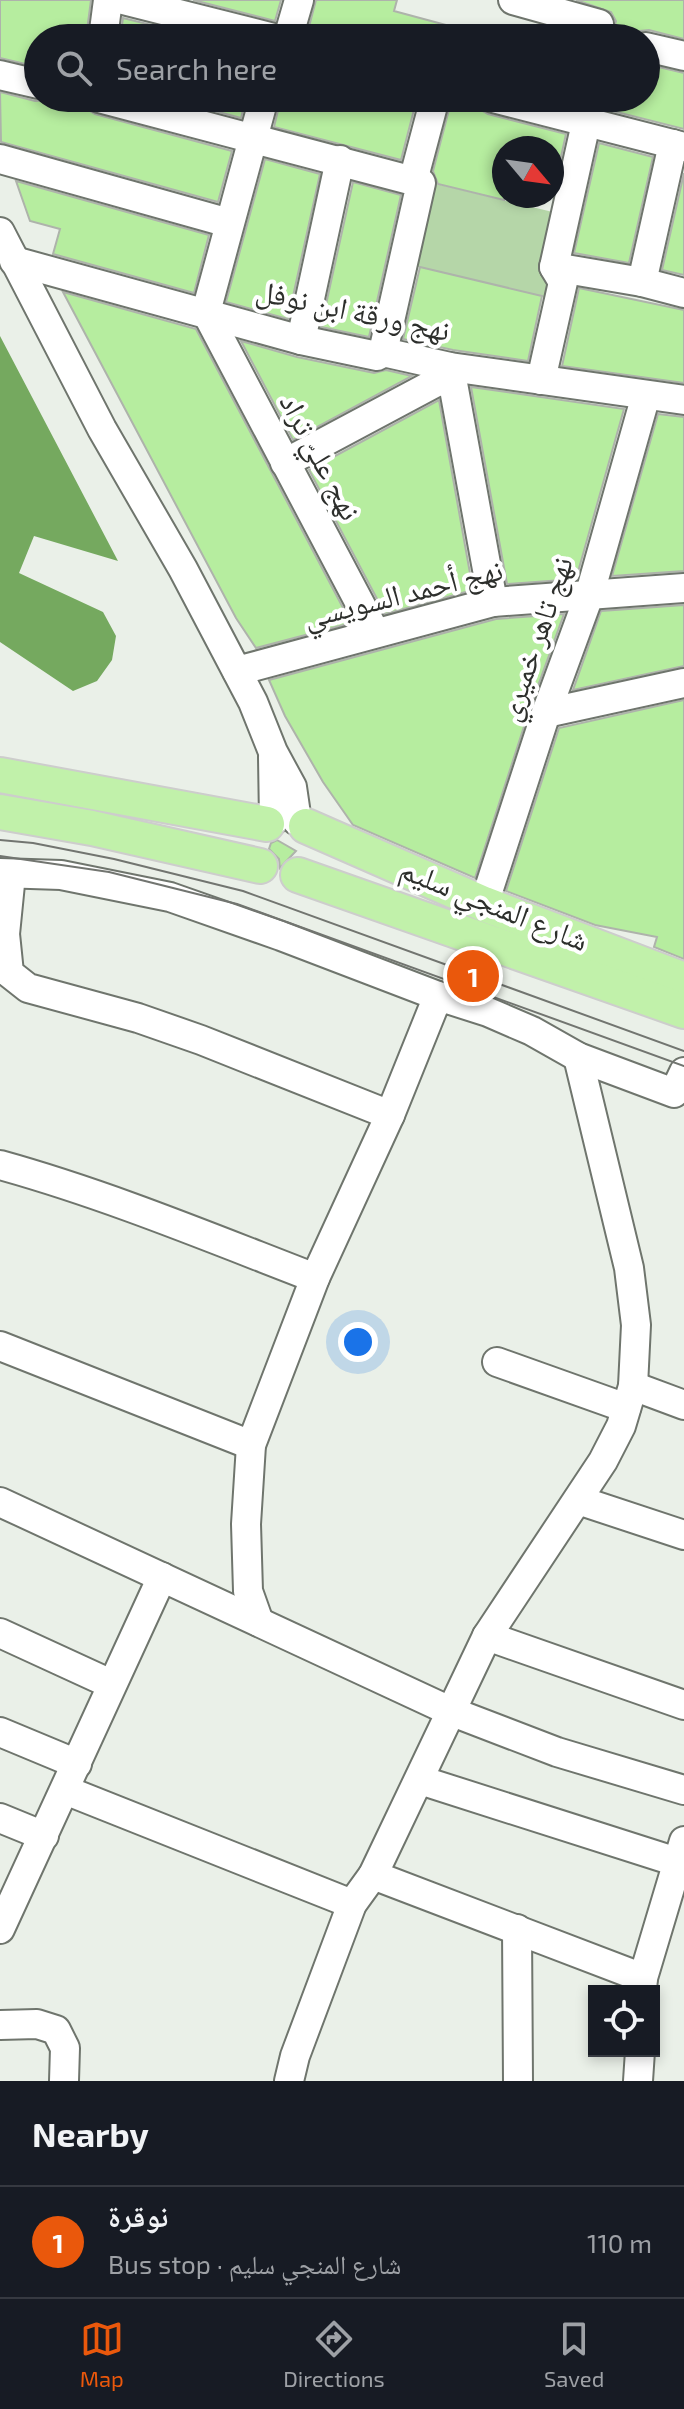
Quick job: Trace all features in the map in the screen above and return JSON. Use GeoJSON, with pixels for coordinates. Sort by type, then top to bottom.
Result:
{"type":"FeatureCollection","features":[{"type":"Feature","properties":{"kind":"main road","name":"شارع المنجي سليم"},"geometry":{"type":"LineString","coordinates":[[0,775],[286,823],[484,904],[684,980]]}},
{"type":"Feature","properties":{"kind":"main road"},"geometry":{"type":"LineString","coordinates":[[0,812],[92,828],[260,866],[274,876],[291,878],[311,862],[314,843],[286,823],[260,831],[255,848],[260,866]]}},
{"type":"Feature","properties":{"kind":"main road","name":"شارع المنجي سليم"},"geometry":{"type":"LineString","coordinates":[[298,875],[684,1011]]}},
{"type":"Feature","properties":{"kind":"street"},"geometry":{"type":"LineString","coordinates":[[105,24],[108,0]]}},
{"type":"Feature","properties":{"kind":"street"},"geometry":{"type":"LineString","coordinates":[[123,0],[218,24]]}},
{"type":"Feature","properties":{"kind":"street"},"geometry":{"type":"LineString","coordinates":[[292,24],[299,0]]}},
{"type":"Feature","properties":{"kind":"street"},"geometry":{"type":"LineString","coordinates":[[513,0],[591,24]]}},
{"type":"Feature","properties":{"kind":"street"},"geometry":{"type":"LineString","coordinates":[[660,50],[684,56]]}},
{"type":"Feature","properties":{"kind":"street"},"geometry":{"type":"LineString","coordinates":[[0,75],[24,81]]}},
{"type":"Feature","properties":{"kind":"street"},"geometry":{"type":"LineString","coordinates":[[154,112],[417,182]]}},
{"type":"Feature","properties":{"kind":"street"},"geometry":{"type":"LineString","coordinates":[[206,312],[260,112]]}},
{"type":"Feature","properties":{"kind":"street"},"geometry":{"type":"LineString","coordinates":[[383,352],[432,112]]}},
{"type":"Feature","properties":{"kind":"street"},"geometry":{"type":"LineString","coordinates":[[541,380],[563,282],[554,267],[579,113],[678,146],[642,282]]}},
{"type":"Feature","properties":{"kind":"street"},"geometry":{"type":"LineString","coordinates":[[0,159],[229,223]]}},
{"type":"Feature","properties":{"kind":"street"},"geometry":{"type":"LineString","coordinates":[[301,340],[340,160]]}},
{"type":"Feature","properties":{"kind":"street"},"geometry":{"type":"LineString","coordinates":[[0,232],[102,429],[183,569],[263,723],[273,752],[292,787],[286,823]]}},
{"type":"Feature","properties":{"kind":"street","name":"نهج ورقة ابن نوفل"},"geometry":{"type":"LineString","coordinates":[[14,261],[301,340],[377,356],[383,352],[450,370],[684,400]]}},
{"type":"Feature","properties":{"kind":"street"},"geometry":{"type":"LineString","coordinates":[[554,267],[642,282],[684,293]]}},
{"type":"Feature","properties":{"kind":"street","name":"نهج عليّ تراد"},"geometry":{"type":"LineString","coordinates":[[206,312],[375,632]]}},
{"type":"Feature","properties":{"kind":"street"},"geometry":{"type":"LineString","coordinates":[[285,463],[450,370],[493,602]]}},
{"type":"Feature","properties":{"kind":"street","name":"نهج تاهر خميري"},"geometry":{"type":"LineString","coordinates":[[484,904],[546,713],[590,593],[646,395]]}},
{"type":"Feature","properties":{"kind":"street","name":"نهج أحمد السويسي"},"geometry":{"type":"LineString","coordinates":[[237,671],[493,602],[684,588]]}},
{"type":"Feature","properties":{"kind":"street"},"geometry":{"type":"LineString","coordinates":[[546,713],[684,683]]}},
{"type":"Feature","properties":{"kind":"street"},"geometry":{"type":"LineString","coordinates":[[390,1115],[201,1040],[138,1018],[28,988],[9,973],[5,953],[5,874],[61,875],[170,897],[488,1012],[532,1031],[578,1057],[681,1087]]}},
{"type":"Feature","properties":{"kind":"street"},"geometry":{"type":"LineString","coordinates":[[259,1622],[248,1591],[246,1524],[251,1445],[315,1278],[390,1115],[438,996]]}},
{"type":"Feature","properties":{"kind":"street"},"geometry":{"type":"LineString","coordinates":[[289,2081],[300,2042],[352,1904],[373,1875],[487,1636],[603,1461],[621,1426],[630,1397],[636,1325],[629,1268],[578,1057]]}},
{"type":"Feature","properties":{"kind":"street"},"geometry":{"type":"LineString","coordinates":[[0,1165],[124,1204],[315,1278]]}},
{"type":"Feature","properties":{"kind":"street"},"geometry":{"type":"LineString","coordinates":[[0,1346],[251,1445]]}},
{"type":"Feature","properties":{"kind":"street"},"geometry":{"type":"LineString","coordinates":[[497,1362],[630,1397],[684,1405]]}},
{"type":"Feature","properties":{"kind":"street"},"geometry":{"type":"LineString","coordinates":[[578,1500],[684,1535]]}},
{"type":"Feature","properties":{"kind":"street"},"geometry":{"type":"LineString","coordinates":[[0,1502],[450,1711],[557,1752],[684,1790]]}},
{"type":"Feature","properties":{"kind":"street"},"geometry":{"type":"LineString","coordinates":[[0,1929],[162,1577]]}},
{"type":"Feature","properties":{"kind":"street"},"geometry":{"type":"LineString","coordinates":[[0,1633],[111,1684]]}},
{"type":"Feature","properties":{"kind":"street"},"geometry":{"type":"LineString","coordinates":[[487,1636],[684,1705]]}},
{"type":"Feature","properties":{"kind":"street"},"geometry":{"type":"LineString","coordinates":[[0,1732],[77,1764]]}},
{"type":"Feature","properties":{"kind":"street"},"geometry":{"type":"LineString","coordinates":[[373,1875],[517,1929],[642,1984],[681,1852],[420,1780]]}},
{"type":"Feature","properties":{"kind":"street"},"geometry":{"type":"LineString","coordinates":[[65,1790],[352,1904]]}},
{"type":"Feature","properties":{"kind":"street"},"geometry":{"type":"LineString","coordinates":[[0,1818],[44,1836]]}},
{"type":"Feature","properties":{"kind":"street"},"geometry":{"type":"LineString","coordinates":[[517,1929],[518,2081]]}},
{"type":"Feature","properties":{"kind":"street"},"geometry":{"type":"LineString","coordinates":[[0,2025],[37,2024],[56,2030],[65,2048],[64,2081]]}},
{"type":"Feature","properties":{"kind":"street"},"geometry":{"type":"LineString","coordinates":[[638,2081],[640,2057]]}},
{"type":"Feature","properties":{"kind":"shaded area"},"geometry":{"type":"Polygon","coordinates":[[[424,181],[492,197],[492,208],[536,208],[561,214],[556,300],[406,264],[424,181]]]}},
{"type":"Feature","properties":{"kind":"shaded area"},"geometry":{"type":"Polygon","coordinates":[[[0,336],[118,561],[34,536],[19,573],[103,612],[116,636],[112,660],[97,681],[73,691],[0,642],[0,336]]]}},
{"type":"Feature","properties":{"kind":"building"},"geometry":{"type":"Polygon","coordinates":[[[0,0],[91,0],[88,24],[24,24],[24,64],[0,58],[0,0]]]}},
{"type":"Feature","properties":{"kind":"building"},"geometry":{"type":"Polygon","coordinates":[[[193,0],[281,0],[275,21],[193,0]]]}},
{"type":"Feature","properties":{"kind":"building"},"geometry":{"type":"Polygon","coordinates":[[[316,0],[397,0],[394,11],[442,24],[310,24],[316,0]]]}},
{"type":"Feature","properties":{"kind":"building"},"geometry":{"type":"Polygon","coordinates":[[[576,0],[684,0],[684,39],[660,33],[660,24],[615,24],[611,12],[576,0]]]}},
{"type":"Feature","properties":{"kind":"building"},"geometry":{"type":"Polygon","coordinates":[[[123,18],[147,24],[122,24],[123,18]]]}},
{"type":"Feature","properties":{"kind":"building"},"geometry":{"type":"Polygon","coordinates":[[[660,67],[684,73],[684,129],[617,112],[660,112],[660,67]]]}},
{"type":"Feature","properties":{"kind":"building"},"geometry":{"type":"Polygon","coordinates":[[[0,92],[24,98],[24,112],[92,112],[232,151],[218,202],[1,142],[0,92]]]}},
{"type":"Feature","properties":{"kind":"building"},"geometry":{"type":"Polygon","coordinates":[[[218,112],[242,112],[241,118],[218,112]]]}},
{"type":"Feature","properties":{"kind":"building"},"geometry":{"type":"Polygon","coordinates":[[[278,112],[413,112],[401,160],[274,127],[278,112]]]}},
{"type":"Feature","properties":{"kind":"building"},"geometry":{"type":"Polygon","coordinates":[[[448,112],[484,112],[566,134],[564,143],[564,136],[492,136],[492,197],[438,184],[433,171],[448,112]]]}},
{"type":"Feature","properties":{"kind":"building"},"geometry":{"type":"Polygon","coordinates":[[[599,143],[653,157],[629,263],[574,253],[599,143]]]}},
{"type":"Feature","properties":{"kind":"building"},"geometry":{"type":"Polygon","coordinates":[[[265,159],[320,174],[288,319],[226,302],[265,159]]]}},
{"type":"Feature","properties":{"kind":"building"},"geometry":{"type":"Polygon","coordinates":[[[684,173],[684,275],[662,270],[684,173]]]}},
{"type":"Feature","properties":{"kind":"building"},"geometry":{"type":"Polygon","coordinates":[[[16,181],[209,235],[194,293],[53,254],[60,229],[30,221],[16,181]]]}},
{"type":"Feature","properties":{"kind":"building"},"geometry":{"type":"Polygon","coordinates":[[[353,182],[401,195],[369,337],[321,327],[353,182]]]}},
{"type":"Feature","properties":{"kind":"building"},"geometry":{"type":"Polygon","coordinates":[[[420,267],[542,296],[528,361],[403,339],[420,267]]]}},
{"type":"Feature","properties":{"kind":"building"},"geometry":{"type":"Polygon","coordinates":[[[579,288],[684,310],[684,383],[562,366],[579,288]]]}},
{"type":"Feature","properties":{"kind":"building"},"geometry":{"type":"Polygon","coordinates":[[[63,292],[196,329],[351,623],[256,648],[236,618],[63,292]]]}},
{"type":"Feature","properties":{"kind":"building"},"geometry":{"type":"Polygon","coordinates":[[[241,341],[297,357],[374,373],[386,370],[412,376],[293,440],[241,341]]]}},
{"type":"Feature","properties":{"kind":"building"},"geometry":{"type":"Polygon","coordinates":[[[471,387],[624,409],[576,579],[507,584],[471,387]]]}},
{"type":"Feature","properties":{"kind":"building"},"geometry":{"type":"Polygon","coordinates":[[[439,400],[473,590],[385,614],[309,470],[439,400]]]}},
{"type":"Feature","properties":{"kind":"building"},"geometry":{"type":"Polygon","coordinates":[[[658,414],[684,417],[684,571],[612,576],[658,414]]]}},
{"type":"Feature","properties":{"kind":"building"},"geometry":{"type":"Polygon","coordinates":[[[684,605],[684,666],[573,690],[601,611],[684,605]]]}},
{"type":"Feature","properties":{"kind":"building"},"geometry":{"type":"Polygon","coordinates":[[[564,614],[475,878],[353,825],[323,782],[285,716],[269,680],[496,619],[564,614]]]}},
{"type":"Feature","properties":{"kind":"building"},"geometry":{"type":"Polygon","coordinates":[[[684,700],[684,959],[654,947],[657,937],[595,925],[506,891],[559,728],[684,700]]]}},
{"type":"Feature","properties":{"kind":"building"},"geometry":{"type":"Polygon","coordinates":[[[277,840],[296,851],[280,868],[279,859],[269,849],[271,843],[277,840]]]}},
{"type":"Feature","properties":{"kind":"tram line"},"geometry":{"type":"LineString","coordinates":[[0,840],[33,843],[114,859],[243,891],[684,1051]]}},
{"type":"Feature","properties":{"kind":"tram line"},"geometry":{"type":"LineString","coordinates":[[0,856],[109,872],[237,904],[684,1066]]}},
{"type":"Feature","properties":{"kind":"place","name":"نوقرة"},"geometry":{"type":"Point","coordinates":[473,976]}}]}
